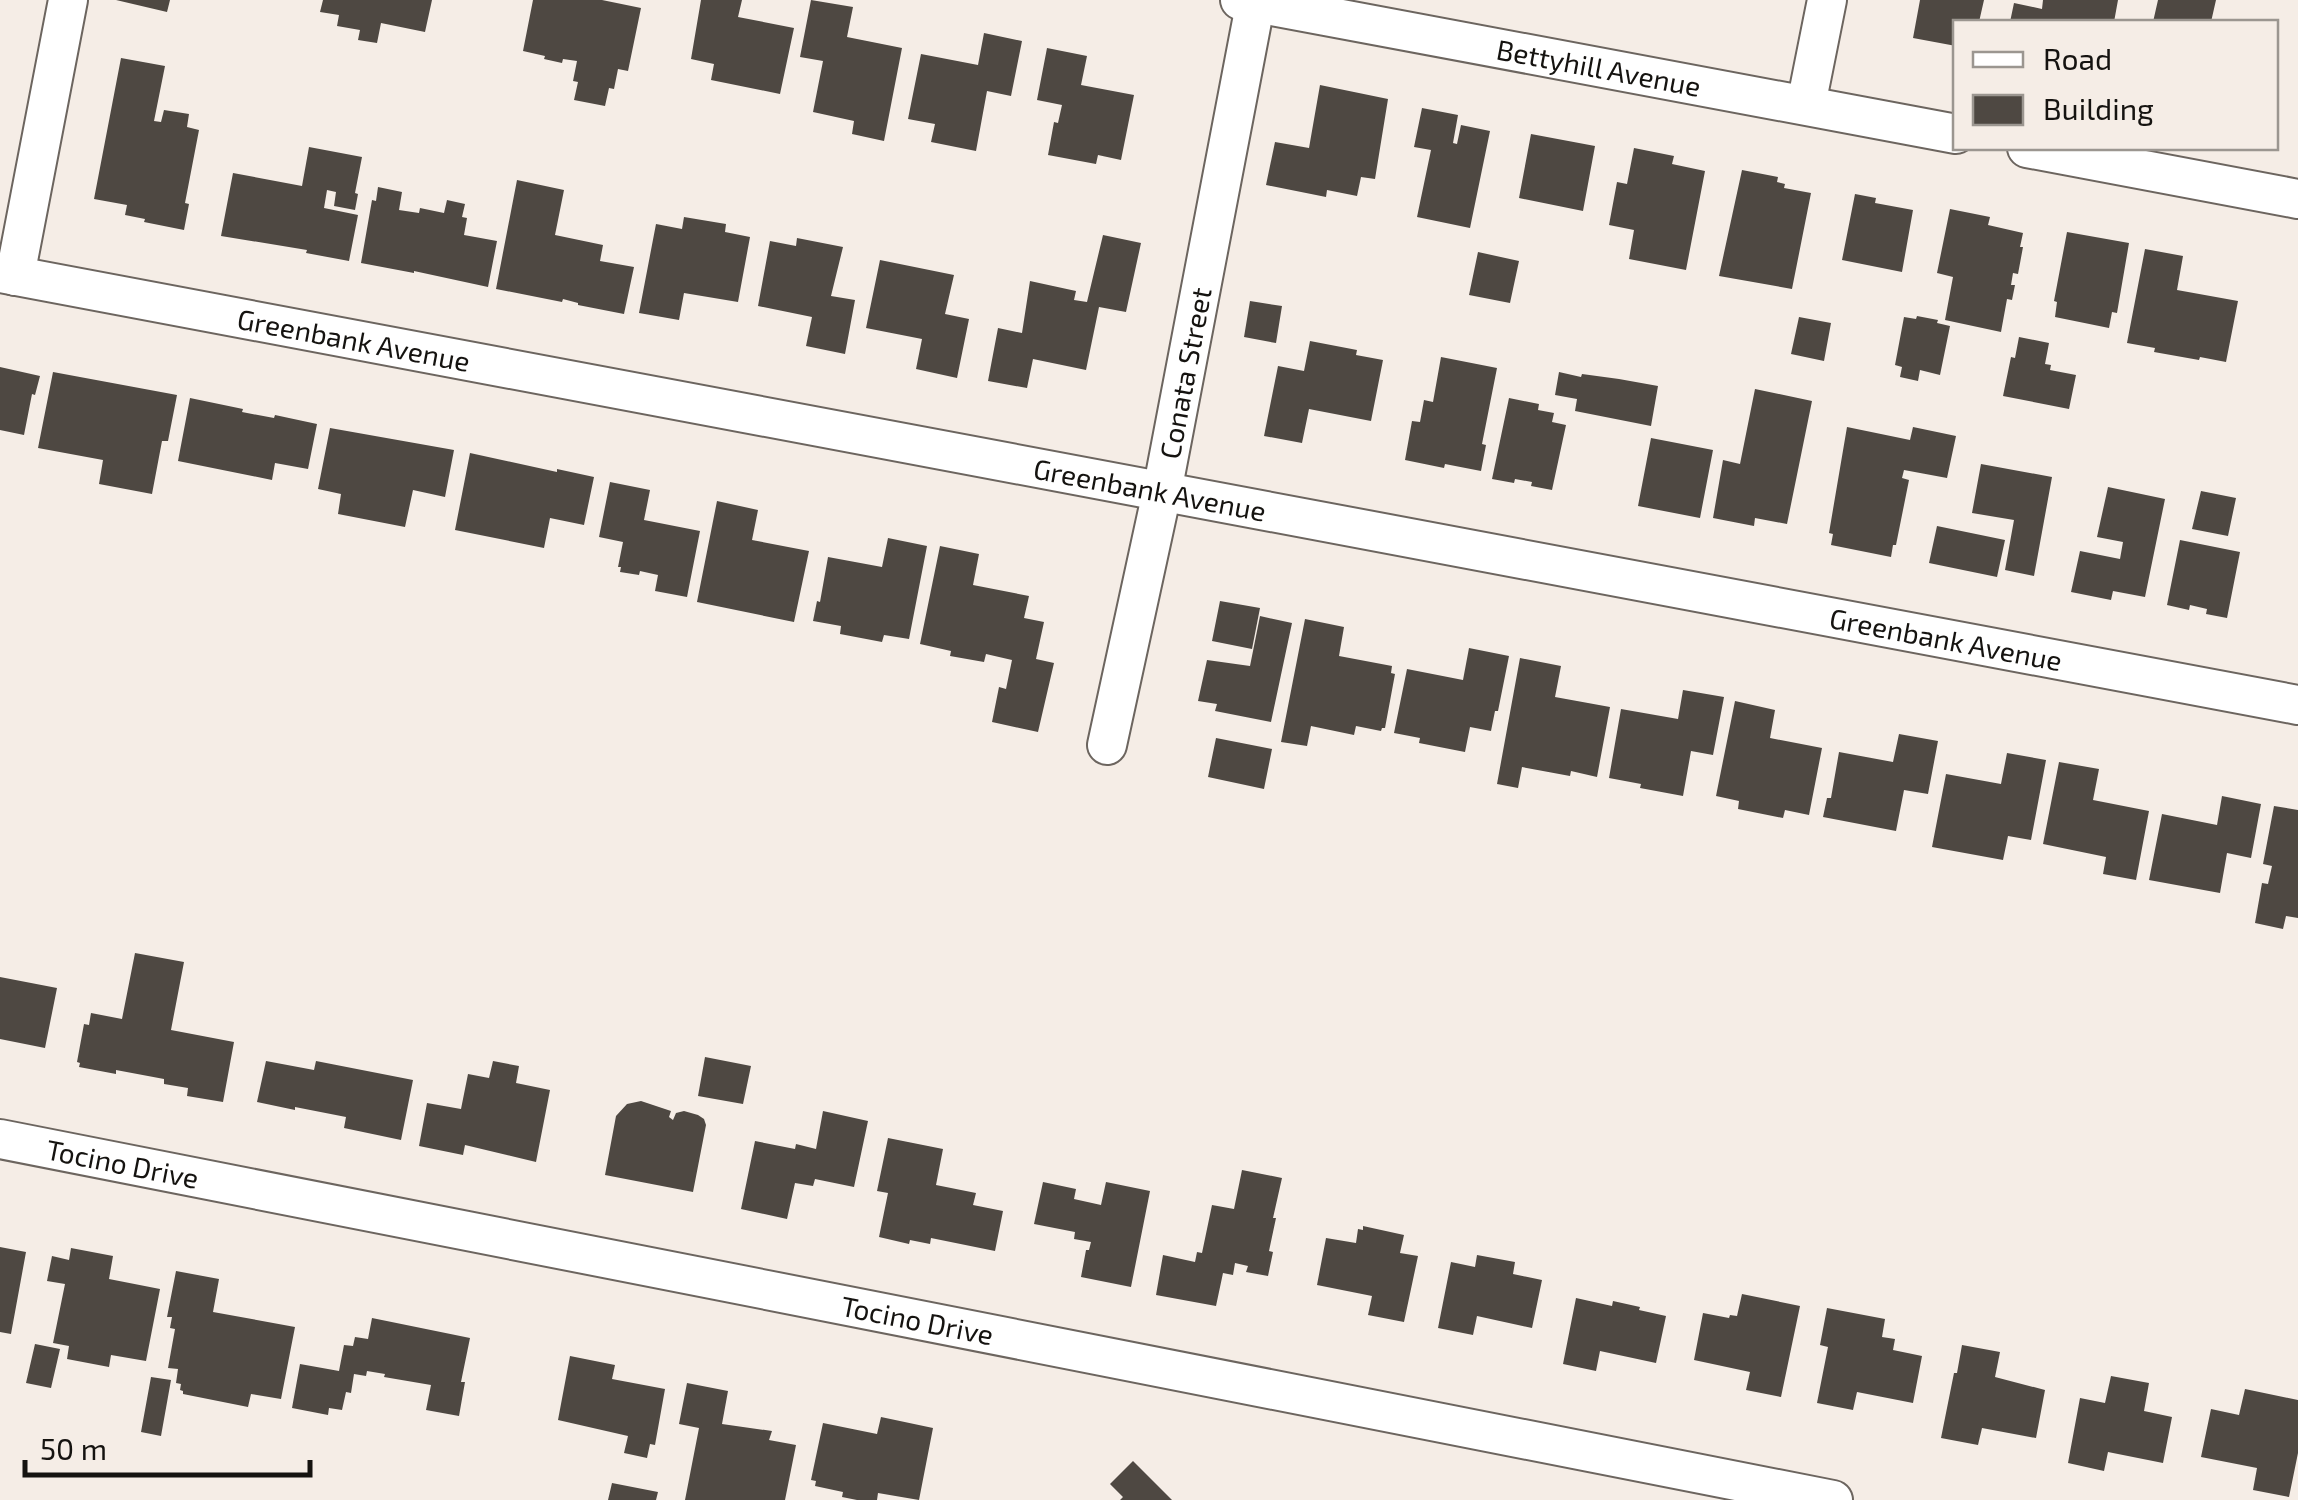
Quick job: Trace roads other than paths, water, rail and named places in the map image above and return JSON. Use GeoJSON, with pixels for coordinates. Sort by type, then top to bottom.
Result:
{"type":"FeatureCollection","features":[{"type":"Feature","properties":{"kind":"street"},"geometry":{"type":"LineString","coordinates":[[7,274],[68,0]]}},
{"type":"Feature","properties":{"kind":"street"},"geometry":{"type":"LineString","coordinates":[[1806,105],[1827,0]]}},
{"type":"Feature","properties":{"kind":"street","name":"Bettyhill Avenue"},"geometry":{"type":"LineString","coordinates":[[1250,1],[1953,133]]}},
{"type":"Feature","properties":{"kind":"street","name":"Conata Street"},"geometry":{"type":"LineString","coordinates":[[1107,745],[1162,492],[1250,1]]}},
{"type":"Feature","properties":{"kind":"street"},"geometry":{"type":"LineString","coordinates":[[2038,150],[2298,199]]}},
{"type":"Feature","properties":{"kind":"street","name":"Greenbank Avenue"},"geometry":{"type":"LineString","coordinates":[[7,274],[2298,705]]}},
{"type":"Feature","properties":{"kind":"street","name":"Tocino Drive"},"geometry":{"type":"LineString","coordinates":[[0,1139],[1833,1500]]}}]}
